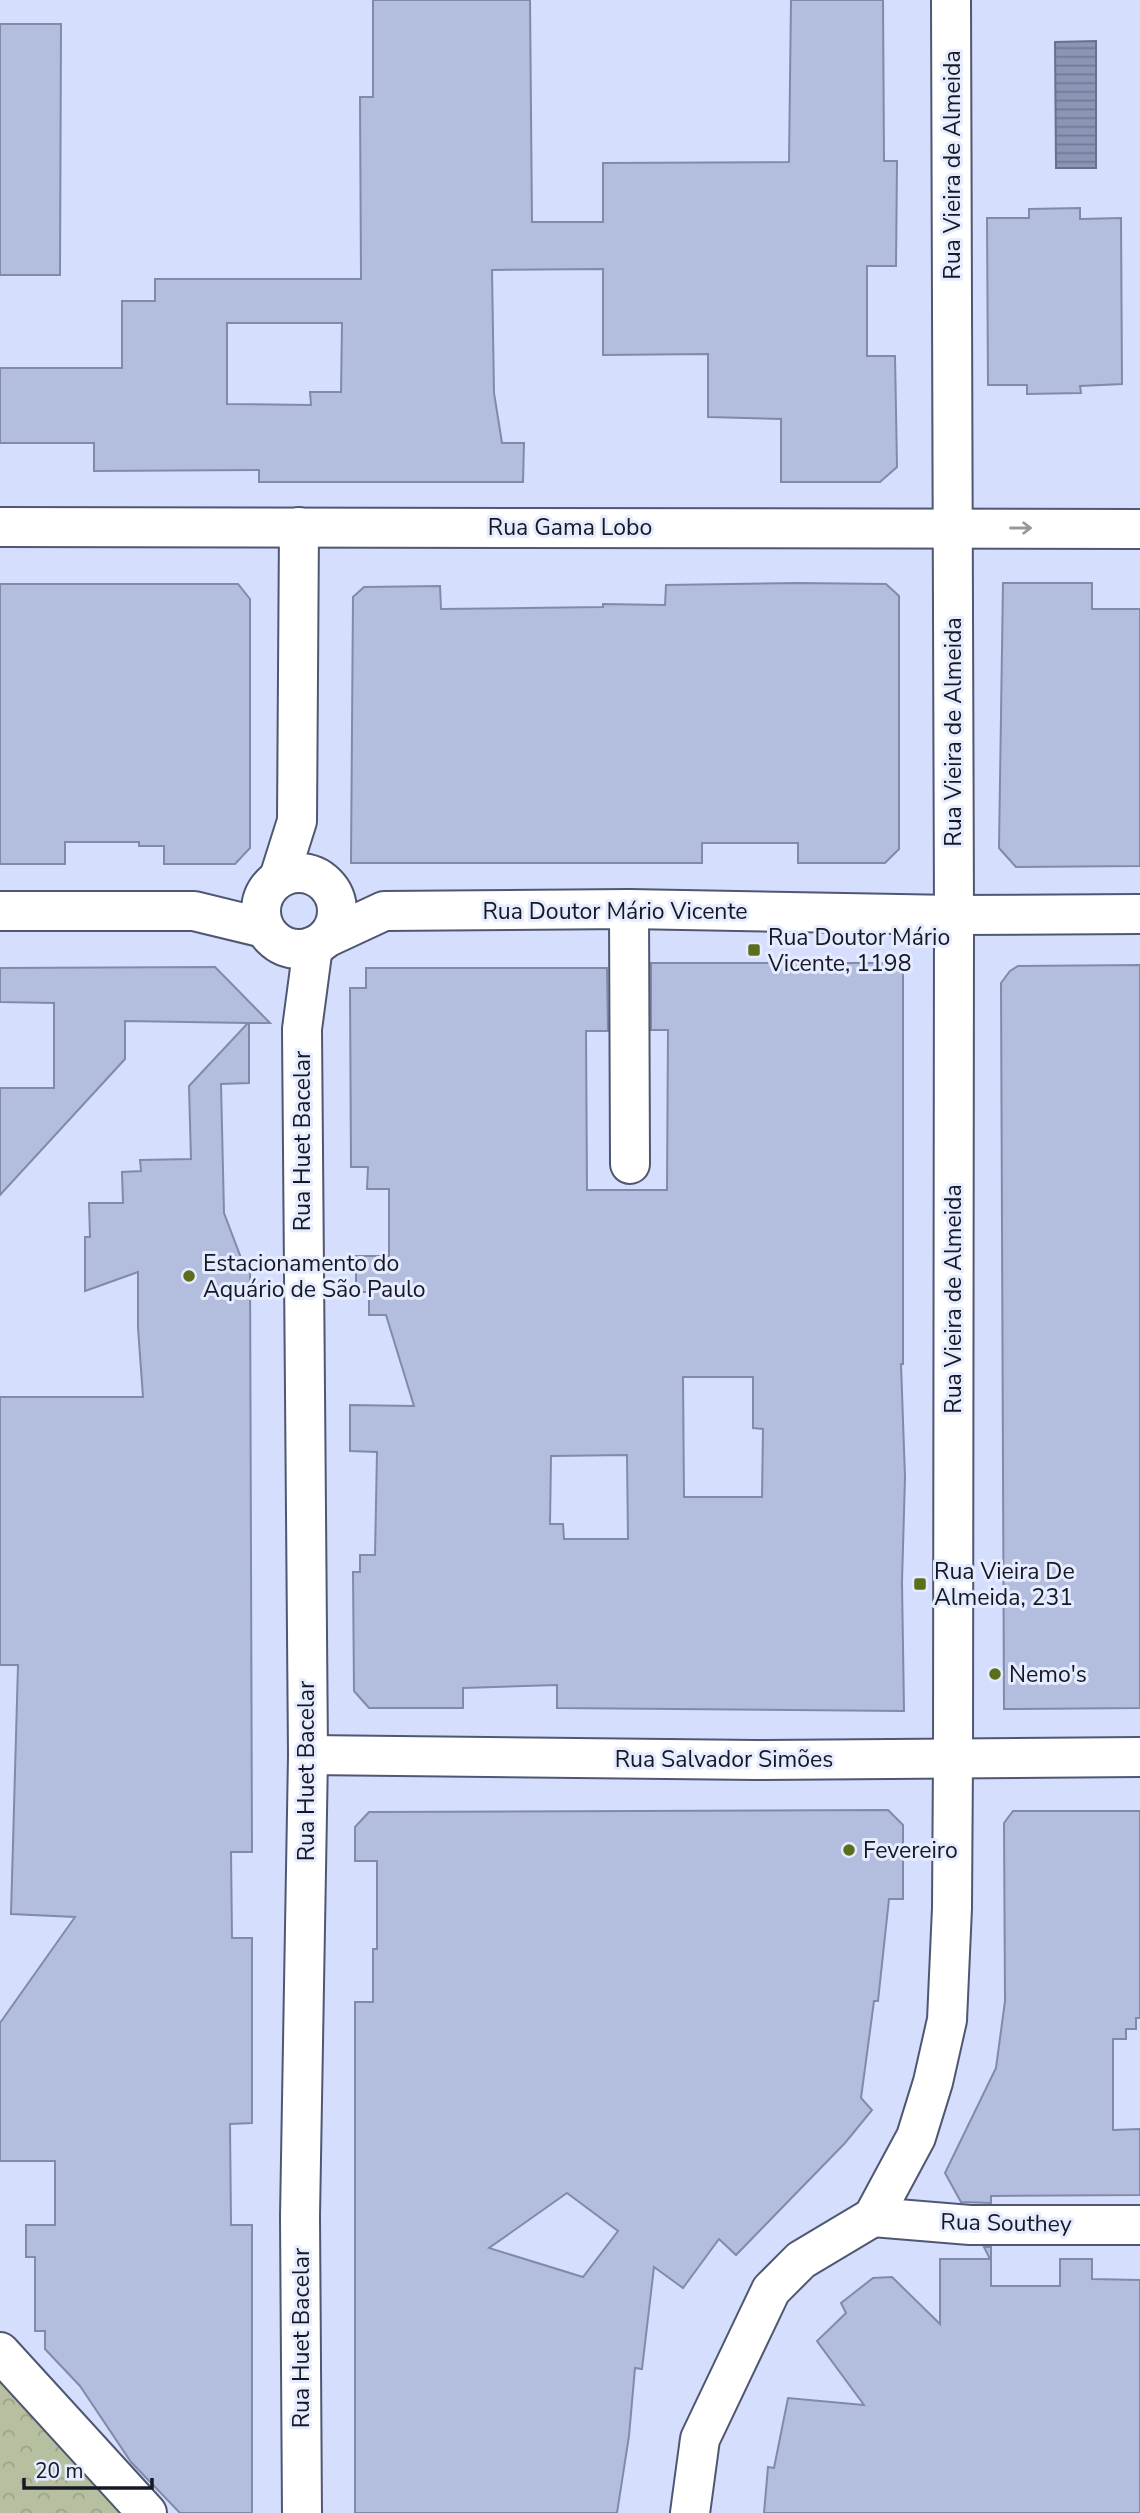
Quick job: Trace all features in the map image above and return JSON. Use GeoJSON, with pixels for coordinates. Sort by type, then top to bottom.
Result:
{"type":"FeatureCollection","features":[{"type":"Feature","properties":{"kind":"street","name":"Rua Vieira de Almeida"},"geometry":{"type":"LineString","coordinates":[[873,2217],[916,2137],[933,2082],[947,2020],[952,1908],[954,915],[951,0]]}},
{"type":"Feature","properties":{"kind":"street","name":"Rua Gama Lobo"},"geometry":{"type":"LineString","coordinates":[[0,527],[1140,529]]}},
{"type":"Feature","properties":{"kind":"street","name":"Rua Huet Bacelar"},"geometry":{"type":"LineString","coordinates":[[299,527],[297,911],[302,1029],[308,1755],[300,2216],[302,2513]]}},
{"type":"Feature","properties":{"kind":"street","name":"Rua Doutor Mário Vicente"},"geometry":{"type":"LineString","coordinates":[[0,911],[629,909],[954,915],[1140,914]]}},
{"type":"Feature","properties":{"kind":"street"},"geometry":{"type":"LineString","coordinates":[[629,909],[630,1164]]}},
{"type":"Feature","properties":{"kind":"street","name":"Rua Salvador Simões"},"geometry":{"type":"LineString","coordinates":[[308,1755],[744,1760],[1140,1757]]}},
{"type":"Feature","properties":{"kind":"street"},"geometry":{"type":"LineString","coordinates":[[690,2513],[700,2438],[771,2290],[802,2260],[873,2217]]}},
{"type":"Feature","properties":{"kind":"street","name":"Rua Southey"},"geometry":{"type":"LineString","coordinates":[[873,2217],[970,2225],[1140,2225]]}},
{"type":"Feature","properties":{"kind":"street"},"geometry":{"type":"LineString","coordinates":[[0,2352],[147,2513]]}},
{"type":"Feature","properties":{"kind":"green space"},"geometry":{"type":"Polygon","coordinates":[[[0,2366],[129,2513],[0,2513],[0,2366]]]}},
{"type":"Feature","properties":{"kind":"water"},"geometry":{"type":"Polygon","coordinates":[[[1096,41],[1096,168],[1056,168],[1055,42],[1096,41]]]}},
{"type":"Feature","properties":{"kind":"building"},"geometry":{"type":"Polygon","coordinates":[[[373,0],[530,0],[532,222],[603,222],[603,163],[789,162],[791,0],[883,0],[884,161],[897,161],[896,266],[867,266],[867,356],[895,356],[897,467],[880,482],[781,482],[781,419],[708,417],[708,354],[603,355],[603,269],[492,270],[494,393],[502,443],[524,443],[523,482],[259,482],[259,470],[94,471],[94,443],[0,443],[0,368],[122,368],[122,301],[155,301],[155,279],[361,279],[360,97],[373,97],[373,0]],[[227,323],[227,404],[311,405],[310,392],[341,392],[342,323],[227,323]]]}},
{"type":"Feature","properties":{"kind":"building"},"geometry":{"type":"Polygon","coordinates":[[[0,24],[61,24],[60,275],[0,275],[0,24]]]}},
{"type":"Feature","properties":{"kind":"building"},"geometry":{"type":"Polygon","coordinates":[[[1080,208],[1080,219],[1121,218],[1122,384],[1080,386],[1081,393],[1027,394],[1027,385],[988,385],[987,218],[1029,218],[1029,209],[1080,208]]]}},
{"type":"Feature","properties":{"kind":"building"},"geometry":{"type":"Polygon","coordinates":[[[1003,583],[1092,583],[1092,609],[1140,609],[1140,866],[1016,867],[999,848],[1003,583]]]}},
{"type":"Feature","properties":{"kind":"building"},"geometry":{"type":"Polygon","coordinates":[[[0,584],[238,584],[250,599],[250,848],[235,864],[164,864],[164,846],[139,846],[139,842],[65,842],[65,864],[0,864],[0,584]]]}},
{"type":"Feature","properties":{"kind":"building"},"geometry":{"type":"Polygon","coordinates":[[[886,584],[899,596],[899,849],[885,863],[798,863],[798,843],[702,843],[702,863],[351,863],[353,597],[364,587],[440,586],[441,609],[603,607],[603,604],[665,605],[666,585],[886,584]]]}},
{"type":"Feature","properties":{"kind":"building"},"geometry":{"type":"Polygon","coordinates":[[[651,963],[892,963],[903,974],[901,1364],[905,1477],[902,1582],[904,1711],[557,1708],[557,1685],[463,1688],[463,1708],[369,1708],[354,1691],[353,1572],[360,1572],[360,1555],[375,1555],[377,1452],[350,1451],[350,1405],[414,1406],[386,1315],[369,1315],[369,1292],[356,1292],[356,1256],[389,1256],[389,1189],[367,1189],[368,1167],[351,1167],[350,988],[366,988],[366,968],[607,968],[608,1031],[586,1031],[587,1190],[667,1190],[668,1030],[651,1030],[651,963]],[[683,1377],[684,1497],[762,1497],[763,1429],[753,1428],[753,1377],[683,1377]],[[627,1455],[551,1456],[550,1524],[563,1524],[564,1539],[628,1539],[627,1455]]]}},
{"type":"Feature","properties":{"kind":"building"},"geometry":{"type":"Polygon","coordinates":[[[1140,965],[1140,1708],[1004,1709],[1001,983],[1010,971],[1018,966],[1140,965]]]}},
{"type":"Feature","properties":{"kind":"building"},"geometry":{"type":"Polygon","coordinates":[[[215,967],[270,1023],[249,1023],[249,1083],[221,1084],[224,1213],[243,1263],[250,1263],[252,1852],[231,1852],[232,1938],[252,1938],[252,2123],[230,2124],[231,2225],[252,2225],[252,2513],[180,2513],[131,2462],[80,2386],[45,2349],[45,2331],[35,2331],[35,2257],[26,2257],[26,2225],[55,2225],[55,2161],[0,2161],[0,2023],[75,1917],[11,1914],[18,1665],[0,1665],[0,1397],[143,1397],[138,1328],[138,1272],[85,1291],[85,1237],[90,1237],[89,1203],[123,1203],[122,1172],[141,1171],[140,1160],[191,1159],[189,1086],[248,1023],[125,1021],[125,1059],[0,1195],[0,1088],[54,1088],[54,1003],[0,1002],[0,968],[215,967]]]}},
{"type":"Feature","properties":{"kind":"building"},"geometry":{"type":"Polygon","coordinates":[[[888,1810],[903,1825],[903,1899],[889,1899],[878,2001],[874,2001],[861,2098],[872,2110],[845,2143],[736,2255],[719,2239],[683,2288],[654,2267],[642,2369],[635,2368],[629,2436],[617,2513],[355,2513],[355,2002],[373,2002],[373,1949],[377,1949],[377,1861],[355,1861],[355,1827],[369,1812],[888,1810]],[[567,2193],[489,2248],[583,2277],[618,2231],[567,2193]]]}},
{"type":"Feature","properties":{"kind":"building"},"geometry":{"type":"Polygon","coordinates":[[[1013,1811],[1140,1811],[1140,2018],[1136,2018],[1136,2029],[1126,2029],[1126,2039],[1113,2039],[1113,2130],[1140,2129],[1140,2195],[991,2196],[991,2203],[961,2202],[945,2173],[996,2068],[1005,2001],[1004,1823],[1013,1811]]]}},
{"type":"Feature","properties":{"kind":"building"},"geometry":{"type":"Polygon","coordinates":[[[984,2247],[991,2247],[991,2286],[1060,2286],[1060,2259],[1092,2259],[1092,2279],[1140,2280],[1140,2513],[764,2513],[768,2467],[774,2468],[788,2398],[864,2405],[817,2341],[846,2313],[841,2303],[873,2278],[892,2277],[940,2324],[940,2259],[990,2259],[984,2247]]]}},
{"type":"Feature","properties":{"kind":"place","name":"Rua Doutor Mário Vicente, 1198"},"geometry":{"type":"Point","coordinates":[754,950]}},
{"type":"Feature","properties":{"kind":"place","name":"Estacionamento do Aquário de São Paulo"},"geometry":{"type":"Point","coordinates":[189,1276]}},
{"type":"Feature","properties":{"kind":"place","name":"Rua Vieira De Almeida, 231"},"geometry":{"type":"Point","coordinates":[920,1584]}},
{"type":"Feature","properties":{"kind":"place","name":"Nemo's"},"geometry":{"type":"Point","coordinates":[995,1674]}},
{"type":"Feature","properties":{"kind":"place","name":"Fevereiro"},"geometry":{"type":"Point","coordinates":[849,1850]}}]}
